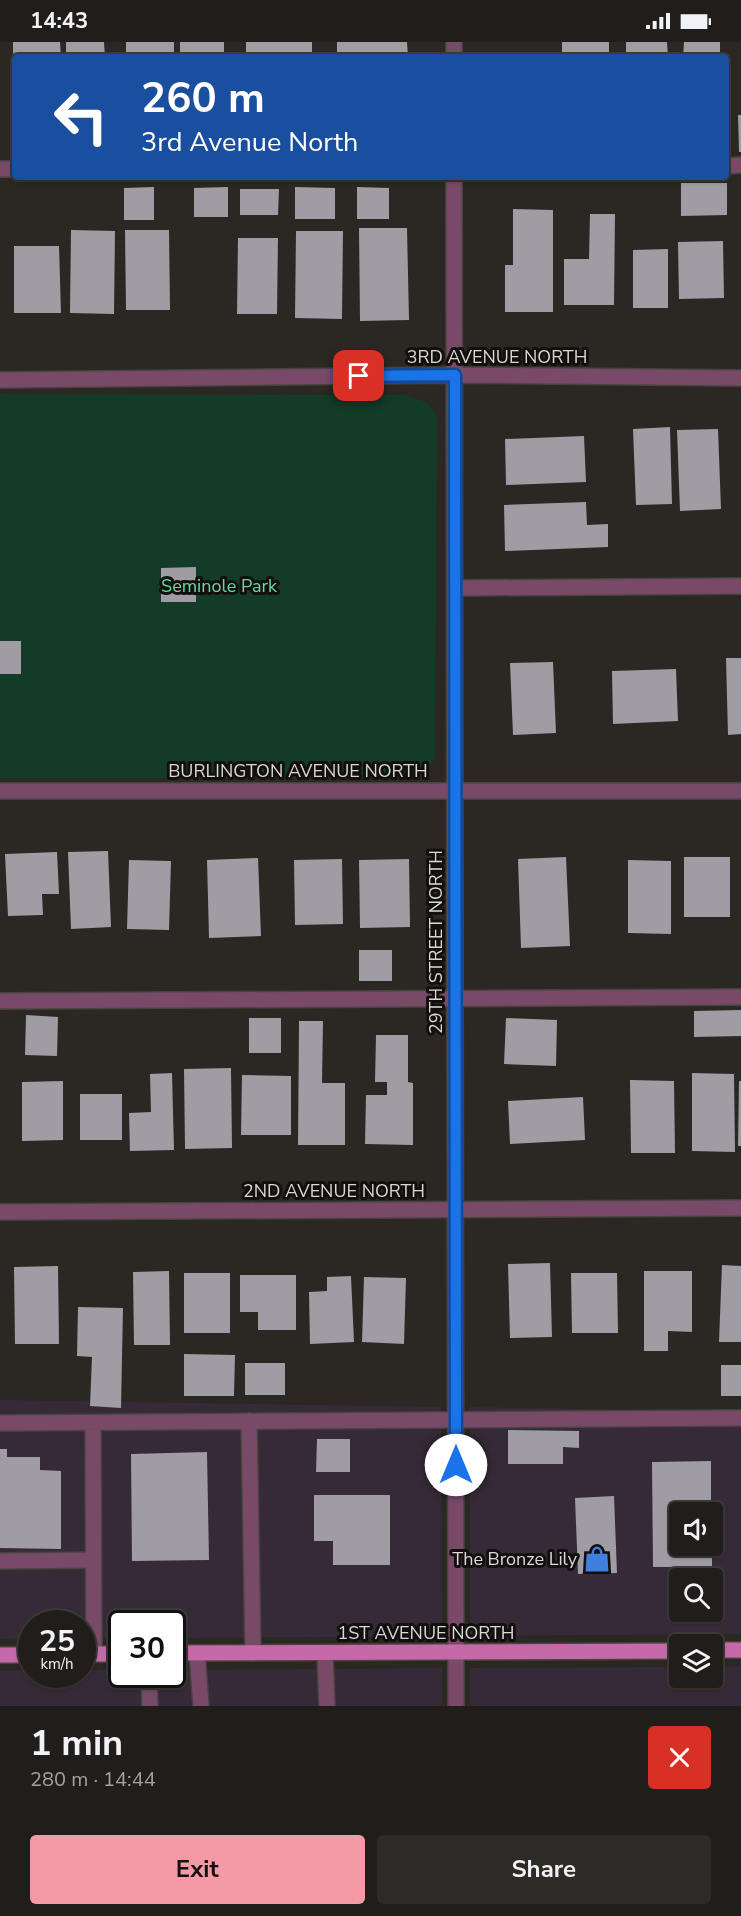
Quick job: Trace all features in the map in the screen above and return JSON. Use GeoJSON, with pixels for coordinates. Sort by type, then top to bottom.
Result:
{"type":"FeatureCollection","features":[{"type":"Feature","properties":{"kind":"main road"},"geometry":{"type":"LineString","coordinates":[[723,1650],[741,1650]]}},
{"type":"Feature","properties":{"kind":"main road","name":"1ST AVENUE NORTH"},"geometry":{"type":"LineString","coordinates":[[186,1653],[669,1651]]}},
{"type":"Feature","properties":{"kind":"main road"},"geometry":{"type":"LineString","coordinates":[[0,1655],[18,1654]]}},
{"type":"Feature","properties":{"kind":"street","name":"29TH STREET NORTH"},"geometry":{"type":"LineString","coordinates":[[454,180],[456,1706]]}},
{"type":"Feature","properties":{"kind":"street","name":"3RD AVENUE NORTH"},"geometry":{"type":"LineString","coordinates":[[0,380],[455,375],[741,378]]}},
{"type":"Feature","properties":{"kind":"street"},"geometry":{"type":"LineString","coordinates":[[455,588],[741,586]]}},
{"type":"Feature","properties":{"kind":"street","name":"BURLINGTON AVENUE NORTH"},"geometry":{"type":"LineString","coordinates":[[0,791],[741,791]]}},
{"type":"Feature","properties":{"kind":"street"},"geometry":{"type":"LineString","coordinates":[[0,1001],[741,997]]}},
{"type":"Feature","properties":{"kind":"street","name":"2ND AVENUE NORTH"},"geometry":{"type":"LineString","coordinates":[[0,1212],[741,1208]]}},
{"type":"Feature","properties":{"kind":"street"},"geometry":{"type":"LineString","coordinates":[[0,1423],[455,1418],[741,1418]]}},
{"type":"Feature","properties":{"kind":"street"},"geometry":{"type":"LineString","coordinates":[[249,1421],[254,1653]]}},
{"type":"Feature","properties":{"kind":"street"},"geometry":{"type":"LineString","coordinates":[[91,1610],[94,1560],[93,1422]]}},
{"type":"Feature","properties":{"kind":"street"},"geometry":{"type":"LineString","coordinates":[[0,1561],[94,1560]]}},
{"type":"Feature","properties":{"kind":"street"},"geometry":{"type":"LineString","coordinates":[[197,1653],[201,1706]]}},
{"type":"Feature","properties":{"kind":"street"},"geometry":{"type":"LineString","coordinates":[[325,1653],[327,1706]]}},
{"type":"Feature","properties":{"kind":"street"},"geometry":{"type":"LineString","coordinates":[[149,1688],[150,1706]]}},
{"type":"Feature","properties":{"kind":"shaded area"},"geometry":{"type":"Polygon","coordinates":[[[0,1400],[441,1407],[442,1636],[186,1638],[186,1610],[108,1610],[108,1638],[96,1638],[96,1610],[18,1610],[18,1638],[0,1639],[0,1400]]]}},
{"type":"Feature","properties":{"kind":"shaded area"},"geometry":{"type":"Polygon","coordinates":[[[470,1407],[741,1412],[741,1634],[470,1636],[470,1407]]]}},
{"type":"Feature","properties":{"kind":"shaded area"},"geometry":{"type":"Polygon","coordinates":[[[741,1666],[741,1706],[470,1706],[470,1668],[669,1667],[669,1688],[723,1688],[723,1667],[741,1666]]]}},
{"type":"Feature","properties":{"kind":"shaded area"},"geometry":{"type":"Polygon","coordinates":[[[442,1668],[442,1706],[0,1706],[0,1671],[18,1671],[18,1688],[96,1688],[96,1670],[108,1670],[108,1688],[186,1688],[186,1670],[442,1668]]]}},
{"type":"Feature","properties":{"kind":"green space","name":"Seminole Park"},"geometry":{"type":"Polygon","coordinates":[[[0,394],[405,395],[426,402],[437,416],[435,758],[419,778],[0,778],[0,394]]]}},
{"type":"Feature","properties":{"kind":"building"},"geometry":{"type":"Polygon","coordinates":[[[13,42],[60,42],[61,54],[13,54],[13,42]]]}},
{"type":"Feature","properties":{"kind":"building"},"geometry":{"type":"Polygon","coordinates":[[[66,42],[104,42],[105,54],[66,54],[66,42]]]}},
{"type":"Feature","properties":{"kind":"building"},"geometry":{"type":"Polygon","coordinates":[[[126,42],[174,42],[174,54],[126,54],[126,42]]]}},
{"type":"Feature","properties":{"kind":"building"},"geometry":{"type":"Polygon","coordinates":[[[180,42],[224,42],[224,54],[180,54],[180,42]]]}},
{"type":"Feature","properties":{"kind":"building"},"geometry":{"type":"Polygon","coordinates":[[[246,42],[312,42],[312,54],[246,54],[246,42]]]}},
{"type":"Feature","properties":{"kind":"building"},"geometry":{"type":"Polygon","coordinates":[[[337,42],[407,42],[408,54],[337,54],[337,42]]]}},
{"type":"Feature","properties":{"kind":"building"},"geometry":{"type":"Polygon","coordinates":[[[562,42],[609,42],[609,54],[562,54],[562,42]]]}},
{"type":"Feature","properties":{"kind":"building"},"geometry":{"type":"Polygon","coordinates":[[[626,42],[667,42],[668,54],[626,54],[626,42]]]}},
{"type":"Feature","properties":{"kind":"building"},"geometry":{"type":"Polygon","coordinates":[[[684,42],[720,42],[720,54],[683,54],[684,42]]]}},
{"type":"Feature","properties":{"kind":"building"},"geometry":{"type":"Polygon","coordinates":[[[738,115],[741,115],[741,152],[739,152],[738,115]]]}},
{"type":"Feature","properties":{"kind":"building"},"geometry":{"type":"Polygon","coordinates":[[[681,183],[727,183],[727,215],[681,216],[681,183]]]}},
{"type":"Feature","properties":{"kind":"building"},"geometry":{"type":"Polygon","coordinates":[[[154,187],[154,220],[124,220],[124,188],[154,187]]]}},
{"type":"Feature","properties":{"kind":"building"},"geometry":{"type":"Polygon","coordinates":[[[228,187],[228,217],[194,217],[194,188],[228,187]]]}},
{"type":"Feature","properties":{"kind":"building"},"geometry":{"type":"Polygon","coordinates":[[[295,187],[335,188],[335,219],[295,219],[295,187]]]}},
{"type":"Feature","properties":{"kind":"building"},"geometry":{"type":"Polygon","coordinates":[[[357,187],[389,188],[389,219],[357,219],[357,187]]]}},
{"type":"Feature","properties":{"kind":"building"},"geometry":{"type":"Polygon","coordinates":[[[240,189],[279,189],[278,215],[240,215],[240,189]]]}},
{"type":"Feature","properties":{"kind":"building"},"geometry":{"type":"Polygon","coordinates":[[[513,209],[553,210],[553,312],[505,312],[505,265],[513,265],[513,209]]]}},
{"type":"Feature","properties":{"kind":"building"},"geometry":{"type":"Polygon","coordinates":[[[590,214],[615,214],[614,305],[564,305],[564,259],[589,259],[590,214]]]}},
{"type":"Feature","properties":{"kind":"building"},"geometry":{"type":"Polygon","coordinates":[[[359,228],[407,228],[409,320],[360,321],[359,228]]]}},
{"type":"Feature","properties":{"kind":"building"},"geometry":{"type":"Polygon","coordinates":[[[71,230],[115,231],[114,314],[70,313],[71,230]]]}},
{"type":"Feature","properties":{"kind":"building"},"geometry":{"type":"Polygon","coordinates":[[[125,230],[169,230],[170,310],[126,310],[125,230]]]}},
{"type":"Feature","properties":{"kind":"building"},"geometry":{"type":"Polygon","coordinates":[[[296,231],[343,231],[342,319],[295,318],[296,231]]]}},
{"type":"Feature","properties":{"kind":"building"},"geometry":{"type":"Polygon","coordinates":[[[238,238],[278,238],[277,314],[237,314],[238,238]]]}},
{"type":"Feature","properties":{"kind":"building"},"geometry":{"type":"Polygon","coordinates":[[[723,241],[724,298],[679,299],[678,242],[723,241]]]}},
{"type":"Feature","properties":{"kind":"building"},"geometry":{"type":"Polygon","coordinates":[[[14,246],[59,246],[61,313],[14,313],[14,246]]]}},
{"type":"Feature","properties":{"kind":"building"},"geometry":{"type":"Polygon","coordinates":[[[668,249],[668,308],[633,308],[633,250],[668,249]]]}},
{"type":"Feature","properties":{"kind":"building"},"geometry":{"type":"Polygon","coordinates":[[[670,427],[672,504],[636,505],[633,429],[670,427]]]}},
{"type":"Feature","properties":{"kind":"building"},"geometry":{"type":"Polygon","coordinates":[[[718,429],[721,509],[680,511],[677,430],[718,429]]]}},
{"type":"Feature","properties":{"kind":"building"},"geometry":{"type":"Polygon","coordinates":[[[584,436],[586,482],[506,485],[505,439],[584,436]]]}},
{"type":"Feature","properties":{"kind":"building"},"geometry":{"type":"Polygon","coordinates":[[[586,502],[587,525],[608,524],[608,547],[505,551],[504,505],[586,502]]]}},
{"type":"Feature","properties":{"kind":"building"},"geometry":{"type":"Polygon","coordinates":[[[196,567],[196,602],[161,602],[161,568],[196,567]]]}},
{"type":"Feature","properties":{"kind":"building"},"geometry":{"type":"Polygon","coordinates":[[[0,641],[21,641],[21,674],[0,674],[0,641]]]}},
{"type":"Feature","properties":{"kind":"building"},"geometry":{"type":"Polygon","coordinates":[[[726,658],[741,658],[741,734],[728,735],[726,658]]]}},
{"type":"Feature","properties":{"kind":"building"},"geometry":{"type":"Polygon","coordinates":[[[553,662],[556,733],[513,735],[510,663],[553,662]]]}},
{"type":"Feature","properties":{"kind":"building"},"geometry":{"type":"Polygon","coordinates":[[[676,669],[678,721],[613,724],[612,671],[676,669]]]}},
{"type":"Feature","properties":{"kind":"building"},"geometry":{"type":"Polygon","coordinates":[[[108,851],[111,927],[71,929],[68,852],[108,851]]]}},
{"type":"Feature","properties":{"kind":"building"},"geometry":{"type":"Polygon","coordinates":[[[57,852],[59,894],[42,894],[43,915],[8,916],[5,854],[57,852]]]}},
{"type":"Feature","properties":{"kind":"building"},"geometry":{"type":"Polygon","coordinates":[[[566,857],[570,946],[521,948],[518,859],[566,857]]]}},
{"type":"Feature","properties":{"kind":"building"},"geometry":{"type":"Polygon","coordinates":[[[684,857],[730,857],[730,917],[684,917],[684,857]]]}},
{"type":"Feature","properties":{"kind":"building"},"geometry":{"type":"Polygon","coordinates":[[[258,858],[261,936],[209,938],[207,860],[258,858]]]}},
{"type":"Feature","properties":{"kind":"building"},"geometry":{"type":"Polygon","coordinates":[[[342,859],[343,924],[295,925],[294,860],[342,859]]]}},
{"type":"Feature","properties":{"kind":"building"},"geometry":{"type":"Polygon","coordinates":[[[409,859],[410,927],[360,928],[359,860],[409,859]]]}},
{"type":"Feature","properties":{"kind":"building"},"geometry":{"type":"Polygon","coordinates":[[[129,860],[171,861],[169,930],[127,929],[129,860]]]}},
{"type":"Feature","properties":{"kind":"building"},"geometry":{"type":"Polygon","coordinates":[[[628,860],[671,861],[671,934],[628,933],[628,860]]]}},
{"type":"Feature","properties":{"kind":"building"},"geometry":{"type":"Polygon","coordinates":[[[359,950],[392,950],[392,981],[359,981],[359,950]]]}},
{"type":"Feature","properties":{"kind":"building"},"geometry":{"type":"Polygon","coordinates":[[[741,1010],[741,1036],[694,1037],[694,1011],[741,1010]]]}},
{"type":"Feature","properties":{"kind":"building"},"geometry":{"type":"Polygon","coordinates":[[[26,1015],[58,1017],[57,1056],[25,1055],[26,1015]]]}},
{"type":"Feature","properties":{"kind":"building"},"geometry":{"type":"Polygon","coordinates":[[[249,1018],[281,1018],[281,1053],[249,1053],[249,1018]]]}},
{"type":"Feature","properties":{"kind":"building"},"geometry":{"type":"Polygon","coordinates":[[[506,1018],[557,1020],[556,1066],[504,1064],[506,1018]]]}},
{"type":"Feature","properties":{"kind":"building"},"geometry":{"type":"Polygon","coordinates":[[[299,1021],[323,1021],[322,1083],[345,1083],[345,1145],[298,1145],[299,1021]]]}},
{"type":"Feature","properties":{"kind":"building"},"geometry":{"type":"Polygon","coordinates":[[[376,1035],[408,1035],[408,1082],[413,1083],[413,1145],[365,1144],[366,1095],[387,1095],[387,1082],[375,1082],[376,1035]]]}},
{"type":"Feature","properties":{"kind":"building"},"geometry":{"type":"Polygon","coordinates":[[[231,1068],[232,1148],[185,1149],[184,1069],[231,1068]]]}},
{"type":"Feature","properties":{"kind":"building"},"geometry":{"type":"Polygon","coordinates":[[[172,1073],[174,1150],[130,1151],[129,1113],[151,1112],[150,1074],[172,1073]]]}},
{"type":"Feature","properties":{"kind":"building"},"geometry":{"type":"Polygon","coordinates":[[[692,1073],[734,1074],[735,1152],[692,1151],[692,1073]]]}},
{"type":"Feature","properties":{"kind":"building"},"geometry":{"type":"Polygon","coordinates":[[[242,1075],[291,1076],[291,1135],[241,1135],[242,1075]]]}},
{"type":"Feature","properties":{"kind":"building"},"geometry":{"type":"Polygon","coordinates":[[[630,1080],[674,1081],[675,1153],[631,1153],[630,1080]]]}},
{"type":"Feature","properties":{"kind":"building"},"geometry":{"type":"Polygon","coordinates":[[[63,1081],[63,1140],[22,1141],[22,1082],[63,1081]]]}},
{"type":"Feature","properties":{"kind":"building"},"geometry":{"type":"Polygon","coordinates":[[[739,1081],[741,1081],[741,1146],[738,1146],[739,1081]]]}},
{"type":"Feature","properties":{"kind":"building"},"geometry":{"type":"Polygon","coordinates":[[[80,1094],[122,1094],[122,1140],[80,1140],[80,1094]]]}},
{"type":"Feature","properties":{"kind":"building"},"geometry":{"type":"Polygon","coordinates":[[[583,1097],[585,1140],[510,1144],[508,1101],[583,1097]]]}},
{"type":"Feature","properties":{"kind":"building"},"geometry":{"type":"Polygon","coordinates":[[[550,1263],[552,1337],[510,1338],[508,1264],[550,1263]]]}},
{"type":"Feature","properties":{"kind":"building"},"geometry":{"type":"Polygon","coordinates":[[[722,1265],[741,1266],[741,1342],[719,1342],[722,1265]]]}},
{"type":"Feature","properties":{"kind":"building"},"geometry":{"type":"Polygon","coordinates":[[[58,1266],[59,1344],[15,1344],[14,1267],[58,1266]]]}},
{"type":"Feature","properties":{"kind":"building"},"geometry":{"type":"Polygon","coordinates":[[[169,1271],[170,1345],[134,1345],[133,1272],[169,1271]]]}},
{"type":"Feature","properties":{"kind":"building"},"geometry":{"type":"Polygon","coordinates":[[[644,1271],[692,1271],[692,1332],[668,1331],[668,1351],[644,1351],[644,1271]]]}},
{"type":"Feature","properties":{"kind":"building"},"geometry":{"type":"Polygon","coordinates":[[[184,1273],[230,1273],[230,1333],[184,1333],[184,1273]]]}},
{"type":"Feature","properties":{"kind":"building"},"geometry":{"type":"Polygon","coordinates":[[[571,1273],[617,1273],[618,1333],[572,1333],[571,1273]]]}},
{"type":"Feature","properties":{"kind":"building"},"geometry":{"type":"Polygon","coordinates":[[[240,1275],[296,1275],[296,1330],[258,1330],[258,1312],[240,1312],[240,1275]]]}},
{"type":"Feature","properties":{"kind":"building"},"geometry":{"type":"Polygon","coordinates":[[[351,1276],[354,1342],[310,1344],[309,1292],[327,1291],[327,1277],[351,1276]]]}},
{"type":"Feature","properties":{"kind":"building"},"geometry":{"type":"Polygon","coordinates":[[[364,1277],[406,1278],[404,1344],[362,1342],[364,1277]]]}},
{"type":"Feature","properties":{"kind":"building"},"geometry":{"type":"Polygon","coordinates":[[[78,1307],[123,1308],[121,1408],[90,1406],[92,1357],[77,1356],[78,1307]]]}},
{"type":"Feature","properties":{"kind":"building"},"geometry":{"type":"Polygon","coordinates":[[[184,1354],[235,1355],[234,1396],[184,1396],[184,1354]]]}},
{"type":"Feature","properties":{"kind":"building"},"geometry":{"type":"Polygon","coordinates":[[[245,1363],[285,1363],[285,1395],[245,1395],[245,1363]]]}},
{"type":"Feature","properties":{"kind":"building"},"geometry":{"type":"Polygon","coordinates":[[[721,1365],[741,1365],[741,1396],[721,1396],[721,1365]]]}},
{"type":"Feature","properties":{"kind":"building"},"geometry":{"type":"Polygon","coordinates":[[[508,1430],[579,1431],[579,1448],[563,1447],[563,1464],[508,1464],[508,1430]]]}},
{"type":"Feature","properties":{"kind":"building"},"geometry":{"type":"Polygon","coordinates":[[[317,1439],[350,1439],[350,1472],[316,1472],[317,1439]]]}},
{"type":"Feature","properties":{"kind":"building"},"geometry":{"type":"Polygon","coordinates":[[[0,1449],[7,1449],[7,1457],[40,1457],[40,1470],[61,1471],[61,1549],[0,1548],[0,1449]]]}},
{"type":"Feature","properties":{"kind":"building"},"geometry":{"type":"Polygon","coordinates":[[[207,1452],[209,1560],[132,1561],[131,1454],[207,1452]]]}},
{"type":"Feature","properties":{"kind":"building"},"geometry":{"type":"Polygon","coordinates":[[[711,1461],[711,1502],[669,1502],[669,1556],[712,1556],[712,1567],[653,1567],[652,1462],[711,1461]]]}},
{"type":"Feature","properties":{"kind":"building"},"geometry":{"type":"Polygon","coordinates":[[[314,1495],[390,1495],[390,1565],[333,1565],[333,1541],[314,1541],[314,1495]]]}},
{"type":"Feature","properties":{"kind":"building"},"geometry":{"type":"Polygon","coordinates":[[[614,1496],[617,1573],[578,1574],[575,1498],[614,1496]]]}},
{"type":"Feature","properties":{"kind":"place","name":"The Bronze Lily"},"geometry":{"type":"Point","coordinates":[597,1559]}},
{"type":"Feature","properties":{"kind":"route"},"geometry":{"type":"LineString","coordinates":[[359,376],[455,375],[456,1465]]}}]}
